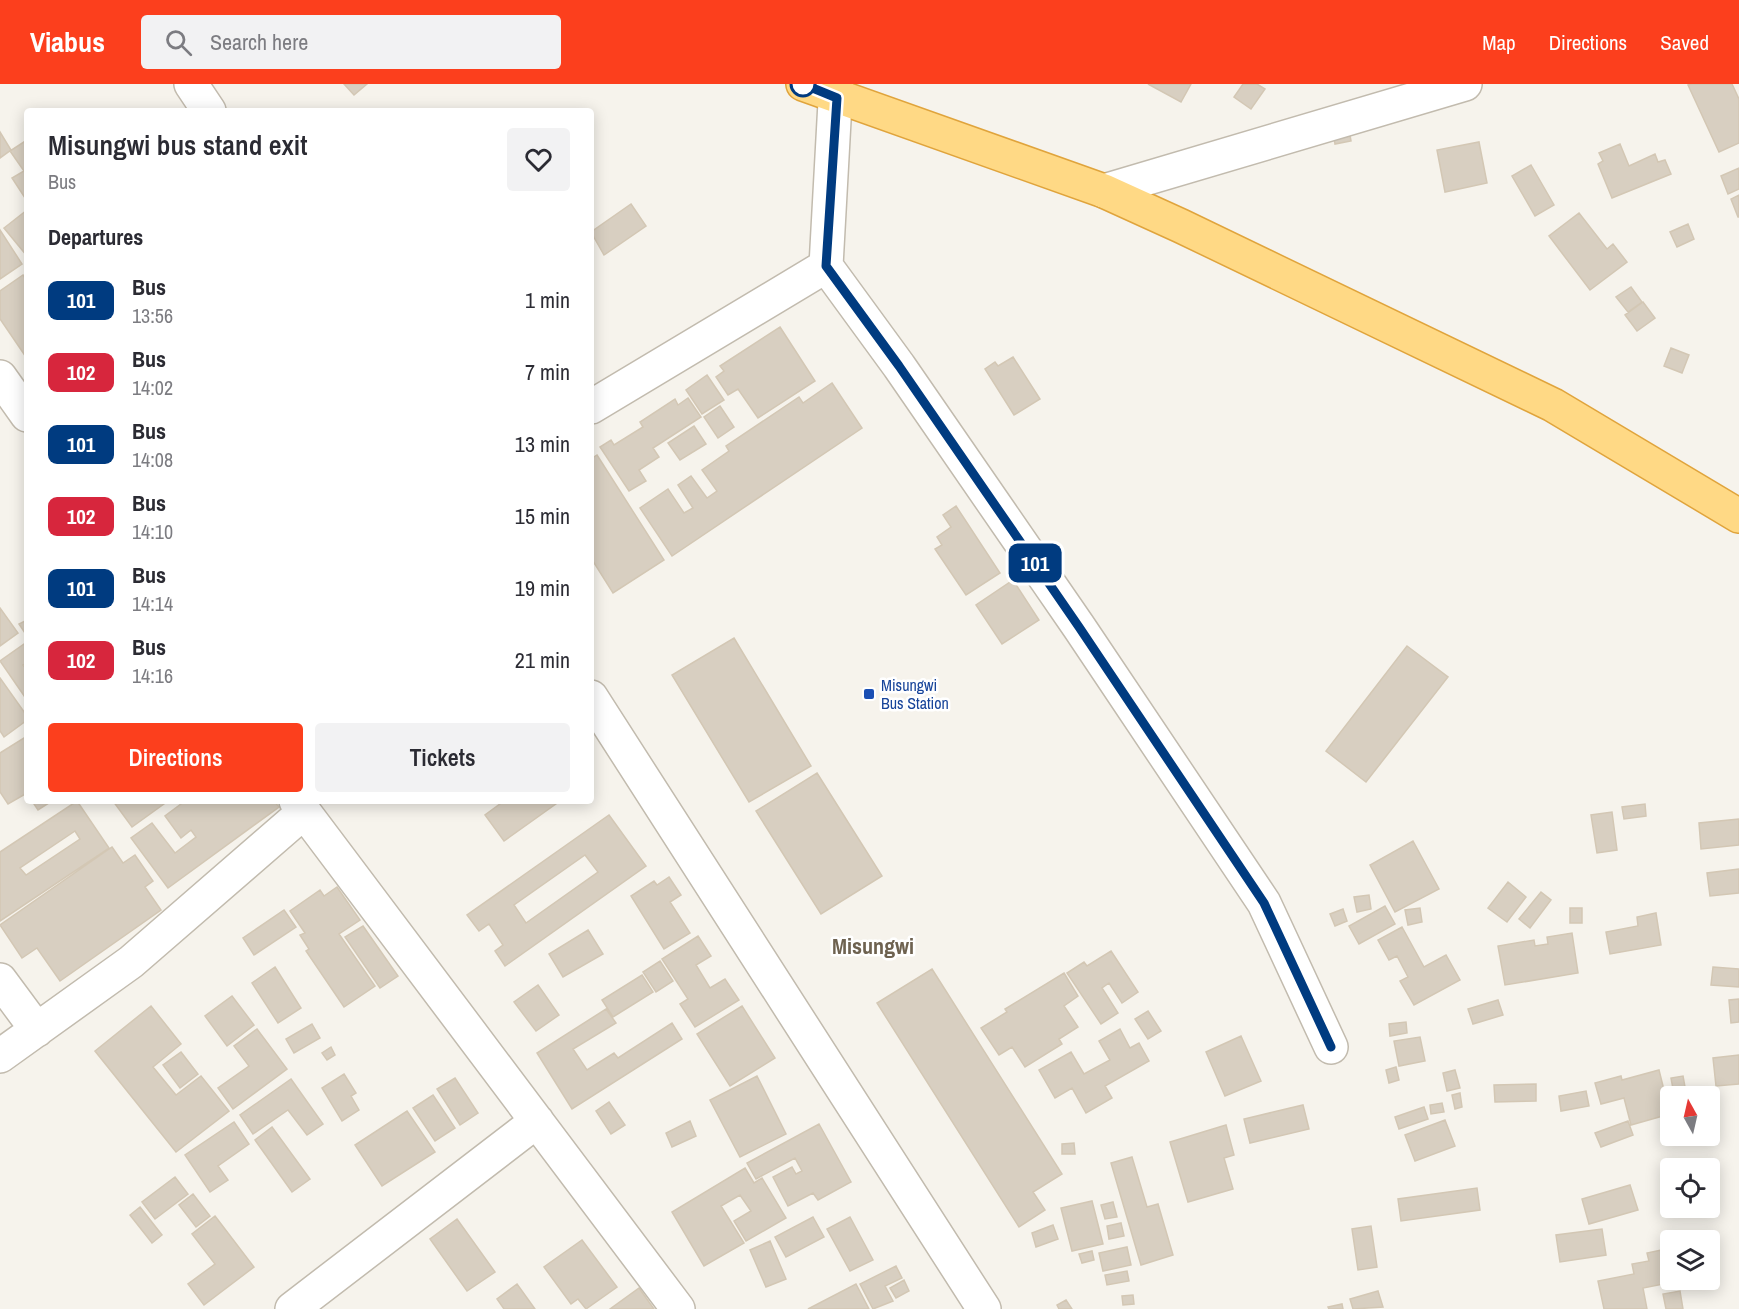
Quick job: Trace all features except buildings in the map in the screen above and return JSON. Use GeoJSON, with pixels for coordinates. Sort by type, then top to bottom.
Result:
{"type":"FeatureCollection","features":[{"type":"Feature","properties":{"kind":"highway"},"geometry":{"type":"LineString","coordinates":[[803,84],[837,91],[1104,191],[1553,405],[1739,516]]}},
{"type":"Feature","properties":{"kind":"street"},"geometry":{"type":"LineString","coordinates":[[191,84],[206,108]]}},
{"type":"Feature","properties":{"kind":"street"},"geometry":{"type":"LineString","coordinates":[[1104,191],[1465,84]]}},
{"type":"Feature","properties":{"kind":"street"},"geometry":{"type":"LineString","coordinates":[[837,91],[826,266],[899,366],[1079,627],[1264,903],[1331,1047]]}},
{"type":"Feature","properties":{"kind":"street"},"geometry":{"type":"LineString","coordinates":[[594,404],[826,266]]}},
{"type":"Feature","properties":{"kind":"street"},"geometry":{"type":"LineString","coordinates":[[0,376],[24,411]]}},
{"type":"Feature","properties":{"kind":"street"},"geometry":{"type":"LineString","coordinates":[[594,702],[984,1309]]}},
{"type":"Feature","properties":{"kind":"street"},"geometry":{"type":"LineString","coordinates":[[0,1056],[131,962],[300,807],[678,1309]]}},
{"type":"Feature","properties":{"kind":"street"},"geometry":{"type":"LineString","coordinates":[[0,980],[37,1030]]}},
{"type":"Feature","properties":{"kind":"street"},"geometry":{"type":"LineString","coordinates":[[292,1309],[537,1121]]}},
{"type":"Feature","properties":{"kind":"bus line","name":"101"},"geometry":{"type":"LineString","coordinates":[[803,84],[837,98],[826,266],[899,366],[1079,627],[1264,903],[1331,1047]]}},
{"type":"Feature","properties":{"kind":"place","name":"Misungwi Bus Station"},"geometry":{"type":"Point","coordinates":[869,694]}},
{"type":"Feature","properties":{"kind":"district","name":"Misungwi"},"geometry":{"type":"Point","coordinates":[873,946]}}]}
